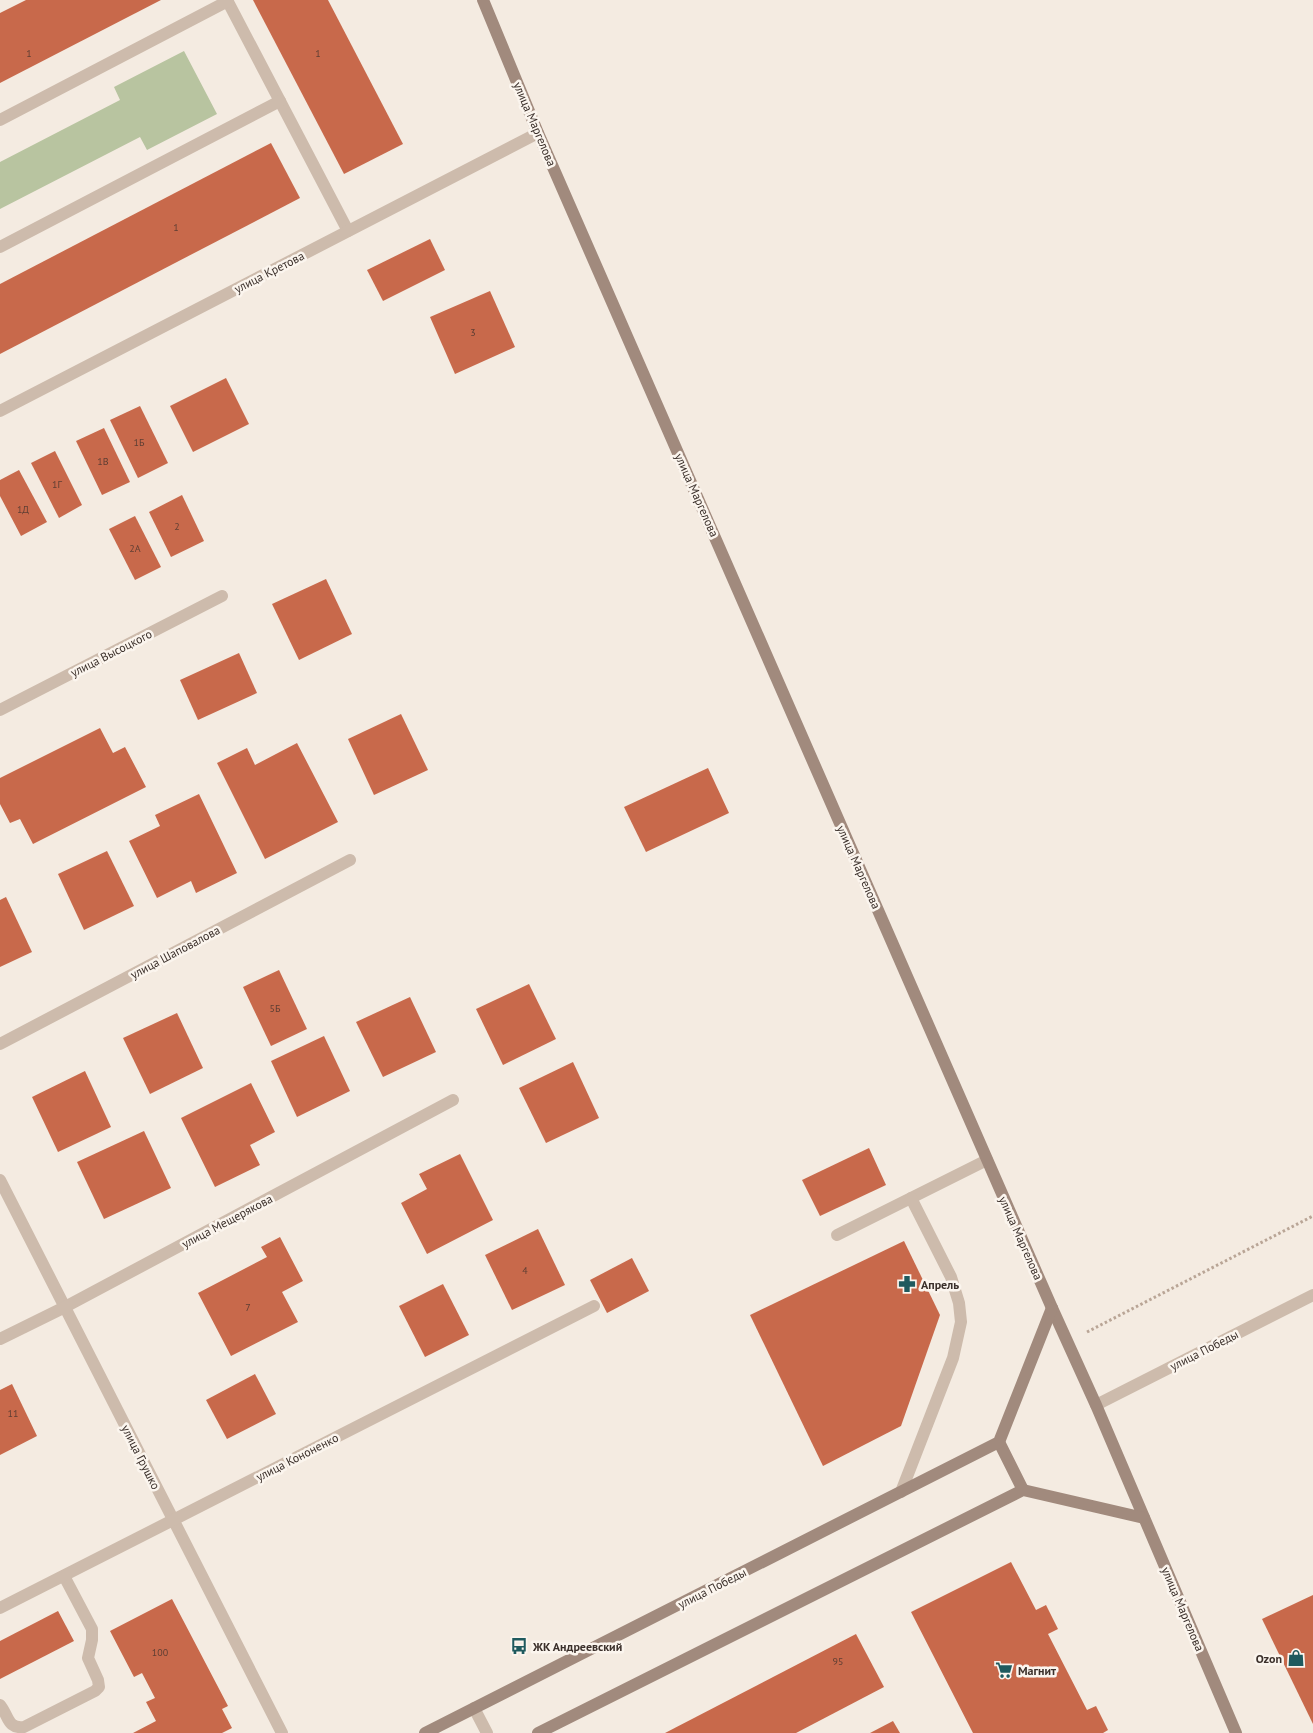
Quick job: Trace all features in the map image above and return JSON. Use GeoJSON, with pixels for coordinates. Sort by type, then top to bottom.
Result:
{"type":"FeatureCollection","features":[{"type":"Feature","properties":{"kind":"street","name":"улица Маргелова"},"geometry":{"type":"LineString","coordinates":[[483,0],[538,133],[1096,1405],[1236,1733]]}},
{"type":"Feature","properties":{"kind":"street"},"geometry":{"type":"LineString","coordinates":[[0,120],[228,1],[348,231]]}},
{"type":"Feature","properties":{"kind":"street"},"geometry":{"type":"LineString","coordinates":[[0,247],[280,101]]}},
{"type":"Feature","properties":{"kind":"street","name":"улица Кретова"},"geometry":{"type":"LineString","coordinates":[[0,411],[538,133]]}},
{"type":"Feature","properties":{"kind":"street","name":"улица Высоцкого"},"geometry":{"type":"LineString","coordinates":[[0,710],[222,596]]}},
{"type":"Feature","properties":{"kind":"street","name":"улица Шаповалова"},"geometry":{"type":"LineString","coordinates":[[0,1044],[350,860]]}},
{"type":"Feature","properties":{"kind":"street","name":"улица Мещерякова"},"geometry":{"type":"LineString","coordinates":[[0,1339],[65,1307],[453,1100]]}},
{"type":"Feature","properties":{"kind":"street"},"geometry":{"type":"LineString","coordinates":[[837,1235],[987,1160]]}},
{"type":"Feature","properties":{"kind":"street","name":"улица Грушко"},"geometry":{"type":"LineString","coordinates":[[0,1180],[282,1733]]}},
{"type":"Feature","properties":{"kind":"street"},"geometry":{"type":"LineString","coordinates":[[901,1492],[954,1358],[961,1322],[959,1303],[951,1277],[911,1198]]}},
{"type":"Feature","properties":{"kind":"street","name":"улица Победы"},"geometry":{"type":"LineString","coordinates":[[1096,1405],[1313,1295]]}},
{"type":"Feature","properties":{"kind":"street","name":"улица Кононенко"},"geometry":{"type":"LineString","coordinates":[[0,1608],[594,1306]]}},
{"type":"Feature","properties":{"kind":"street"},"geometry":{"type":"LineString","coordinates":[[1023,1490],[999,1442],[1052,1308]]}},
{"type":"Feature","properties":{"kind":"street","name":"улица Победы"},"geometry":{"type":"LineString","coordinates":[[425,1733],[999,1442]]}},
{"type":"Feature","properties":{"kind":"street"},"geometry":{"type":"LineString","coordinates":[[538,1733],[1023,1490],[1144,1518]]}},
{"type":"Feature","properties":{"kind":"street"},"geometry":{"type":"LineString","coordinates":[[0,1705],[11,1725],[17,1728],[24,1727],[95,1691],[99,1687],[98,1680],[88,1658],[92,1640],[92,1629],[64,1576]]}},
{"type":"Feature","properties":{"kind":"street"},"geometry":{"type":"LineString","coordinates":[[474,1708],[487,1733]]}},
{"type":"Feature","properties":{"kind":"path"},"geometry":{"type":"LineString","coordinates":[[1068,1342],[1313,1216]]}},
{"type":"Feature","properties":{"kind":"green space"},"geometry":{"type":"Polygon","coordinates":[[[184,51],[217,114],[147,150],[140,137],[0,209],[0,162],[120,100],[114,87],[184,51]]]}},
{"type":"Feature","properties":{"kind":"building"},"geometry":{"type":"Polygon","coordinates":[[[26,0],[161,0],[0,83],[0,13],[26,0]]]}},
{"type":"Feature","properties":{"kind":"building"},"geometry":{"type":"Polygon","coordinates":[[[253,0],[328,0],[403,144],[344,174],[253,0]]]}},
{"type":"Feature","properties":{"kind":"building"},"geometry":{"type":"Polygon","coordinates":[[[271,143],[300,198],[0,354],[0,284],[271,143]]]}},
{"type":"Feature","properties":{"kind":"building"},"geometry":{"type":"Polygon","coordinates":[[[430,239],[445,270],[383,301],[367,270],[430,239]]]}},
{"type":"Feature","properties":{"kind":"building"},"geometry":{"type":"Polygon","coordinates":[[[490,291],[515,347],[455,374],[430,317],[490,291]]]}},
{"type":"Feature","properties":{"kind":"building"},"geometry":{"type":"Polygon","coordinates":[[[226,378],[249,424],[193,452],[170,406],[226,378]]]}},
{"type":"Feature","properties":{"kind":"building"},"geometry":{"type":"Polygon","coordinates":[[[140,406],[168,463],[138,478],[110,420],[140,406]]]}},
{"type":"Feature","properties":{"kind":"building"},"geometry":{"type":"Polygon","coordinates":[[[104,428],[130,482],[102,495],[76,441],[104,428]]]}},
{"type":"Feature","properties":{"kind":"building"},"geometry":{"type":"Polygon","coordinates":[[[55,451],[82,505],[59,518],[31,463],[55,451]]]}},
{"type":"Feature","properties":{"kind":"building"},"geometry":{"type":"Polygon","coordinates":[[[19,470],[47,522],[21,536],[0,496],[0,480],[19,470]]]}},
{"type":"Feature","properties":{"kind":"building"},"geometry":{"type":"Polygon","coordinates":[[[182,495],[204,541],[171,557],[149,512],[182,495]]]}},
{"type":"Feature","properties":{"kind":"building"},"geometry":{"type":"Polygon","coordinates":[[[135,516],[161,567],[135,580],[109,529],[135,516]]]}},
{"type":"Feature","properties":{"kind":"building"},"geometry":{"type":"Polygon","coordinates":[[[326,579],[352,634],[299,660],[272,604],[326,579]]]}},
{"type":"Feature","properties":{"kind":"building"},"geometry":{"type":"Polygon","coordinates":[[[239,653],[257,693],[198,720],[180,680],[239,653]]]}},
{"type":"Feature","properties":{"kind":"building"},"geometry":{"type":"Polygon","coordinates":[[[401,714],[428,770],[374,795],[348,739],[401,714]]]}},
{"type":"Feature","properties":{"kind":"building"},"geometry":{"type":"Polygon","coordinates":[[[100,728],[113,753],[125,747],[146,787],[33,844],[20,819],[10,823],[0,804],[0,778],[100,728]]]}},
{"type":"Feature","properties":{"kind":"building"},"geometry":{"type":"Polygon","coordinates":[[[297,743],[338,822],[265,859],[217,763],[247,748],[255,765],[297,743]]]}},
{"type":"Feature","properties":{"kind":"building"},"geometry":{"type":"Polygon","coordinates":[[[708,768],[729,813],[646,852],[624,807],[708,768]]]}},
{"type":"Feature","properties":{"kind":"building"},"geometry":{"type":"Polygon","coordinates":[[[199,794],[237,873],[196,893],[191,881],[157,898],[129,841],[160,826],[155,815],[199,794]]]}},
{"type":"Feature","properties":{"kind":"building"},"geometry":{"type":"Polygon","coordinates":[[[107,851],[134,906],[84,930],[58,874],[107,851]]]}},
{"type":"Feature","properties":{"kind":"building"},"geometry":{"type":"Polygon","coordinates":[[[6,897],[32,952],[0,967],[0,900],[6,897]]]}},
{"type":"Feature","properties":{"kind":"building"},"geometry":{"type":"Polygon","coordinates":[[[279,970],[307,1029],[271,1046],[243,987],[279,970]]]}},
{"type":"Feature","properties":{"kind":"building"},"geometry":{"type":"Polygon","coordinates":[[[529,984],[556,1039],[503,1065],[476,1009],[529,984]]]}},
{"type":"Feature","properties":{"kind":"building"},"geometry":{"type":"Polygon","coordinates":[[[410,997],[436,1052],[383,1077],[356,1022],[410,997]]]}},
{"type":"Feature","properties":{"kind":"building"},"geometry":{"type":"Polygon","coordinates":[[[177,1013],[203,1068],[150,1094],[123,1038],[177,1013]]]}},
{"type":"Feature","properties":{"kind":"building"},"geometry":{"type":"Polygon","coordinates":[[[324,1036],[350,1091],[297,1117],[271,1061],[324,1036]]]}},
{"type":"Feature","properties":{"kind":"building"},"geometry":{"type":"Polygon","coordinates":[[[573,1062],[599,1118],[546,1143],[519,1088],[573,1062]]]}},
{"type":"Feature","properties":{"kind":"building"},"geometry":{"type":"Polygon","coordinates":[[[85,1071],[111,1127],[58,1152],[32,1097],[85,1071]]]}},
{"type":"Feature","properties":{"kind":"building"},"geometry":{"type":"Polygon","coordinates":[[[251,1083],[275,1132],[250,1145],[260,1165],[215,1187],[181,1118],[251,1083]]]}},
{"type":"Feature","properties":{"kind":"building"},"geometry":{"type":"Polygon","coordinates":[[[144,1131],[171,1188],[104,1219],[77,1162],[144,1131]]]}},
{"type":"Feature","properties":{"kind":"building"},"geometry":{"type":"Polygon","coordinates":[[[869,1148],[886,1185],[820,1216],[802,1180],[869,1148]]]}},
{"type":"Feature","properties":{"kind":"building"},"geometry":{"type":"Polygon","coordinates":[[[460,1154],[493,1220],[427,1254],[401,1203],[427,1189],[419,1174],[460,1154]]]}},
{"type":"Feature","properties":{"kind":"building"},"geometry":{"type":"Polygon","coordinates":[[[538,1229],[565,1285],[512,1310],[485,1255],[538,1229]]]}},
{"type":"Feature","properties":{"kind":"building"},"geometry":{"type":"Polygon","coordinates":[[[280,1237],[303,1281],[282,1292],[298,1322],[231,1356],[198,1293],[267,1257],[261,1247],[280,1237]]]}},
{"type":"Feature","properties":{"kind":"building"},"geometry":{"type":"Polygon","coordinates":[[[904,1241],[940,1315],[901,1426],[823,1466],[750,1315],[904,1241]]]}},
{"type":"Feature","properties":{"kind":"building"},"geometry":{"type":"Polygon","coordinates":[[[632,1258],[649,1291],[607,1313],[590,1280],[632,1258]]]}},
{"type":"Feature","properties":{"kind":"building"},"geometry":{"type":"Polygon","coordinates":[[[443,1284],[469,1335],[425,1357],[399,1306],[443,1284]]]}},
{"type":"Feature","properties":{"kind":"building"},"geometry":{"type":"Polygon","coordinates":[[[255,1374],[276,1414],[227,1439],[206,1400],[255,1374]]]}},
{"type":"Feature","properties":{"kind":"building"},"geometry":{"type":"Polygon","coordinates":[[[12,1384],[37,1436],[0,1455],[0,1390],[12,1384]]]}},
{"type":"Feature","properties":{"kind":"building","name":"Магнит"},"geometry":{"type":"Polygon","coordinates":[[[1011,1562],[1036,1610],[1046,1605],[1058,1629],[1048,1634],[1087,1710],[1096,1706],[1108,1730],[1103,1733],[973,1733],[911,1612],[1011,1562]]]}},
{"type":"Feature","properties":{"kind":"building"},"geometry":{"type":"Polygon","coordinates":[[[1313,1595],[1313,1724],[1262,1619],[1313,1595]]]}},
{"type":"Feature","properties":{"kind":"building"},"geometry":{"type":"Polygon","coordinates":[[[172,1599],[228,1706],[222,1709],[232,1728],[222,1733],[133,1733],[156,1721],[146,1702],[155,1698],[142,1673],[134,1677],[110,1631],[172,1599]]]}},
{"type":"Feature","properties":{"kind":"building"},"geometry":{"type":"Polygon","coordinates":[[[58,1611],[74,1641],[0,1679],[0,1641],[58,1611]]]}},
{"type":"Feature","properties":{"kind":"building"},"geometry":{"type":"Polygon","coordinates":[[[856,1634],[884,1687],[796,1733],[665,1733],[856,1634]]]}},
{"type":"Feature","properties":{"kind":"building"},"geometry":{"type":"Polygon","coordinates":[[[893,1721],[900,1733],[870,1733],[893,1721]]]}},
{"type":"Feature","properties":{"kind":"place","name":"Апрель"},"geometry":{"type":"Point","coordinates":[907,1284]}},
{"type":"Feature","properties":{"kind":"place","name":"ЖК Андреевский"},"geometry":{"type":"Point","coordinates":[519,1646]}},
{"type":"Feature","properties":{"kind":"place","name":"Ozon"},"geometry":{"type":"Point","coordinates":[1296,1658]}},
{"type":"Feature","properties":{"kind":"place","name":"Магнит"},"geometry":{"type":"Point","coordinates":[1004,1670]}}]}
